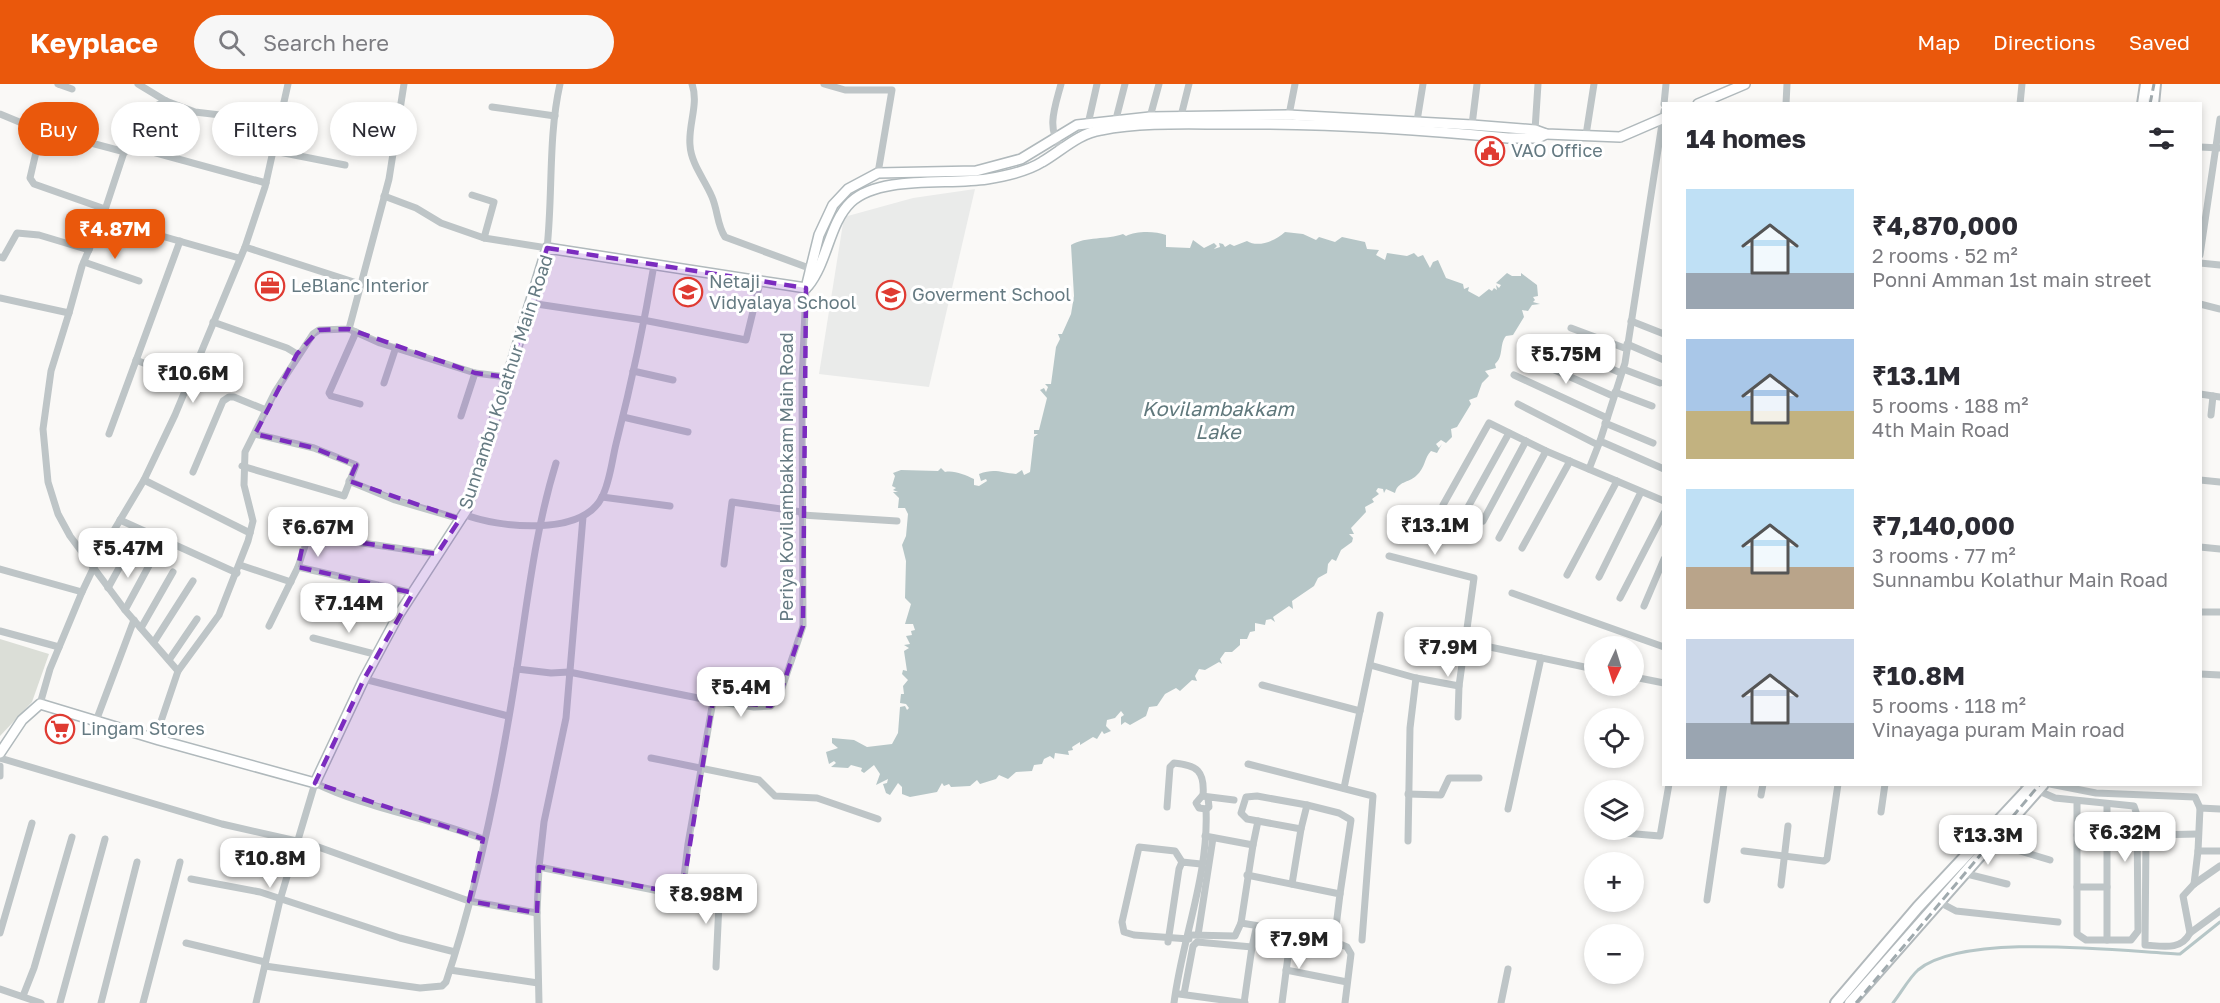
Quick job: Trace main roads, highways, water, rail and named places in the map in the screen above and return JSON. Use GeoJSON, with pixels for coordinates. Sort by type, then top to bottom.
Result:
{"type":"FeatureCollection","features":[{"type":"Feature","properties":{"kind":"main road"},"geometry":{"type":"LineString","coordinates":[[2143,102],[2146,84]]}},
{"type":"Feature","properties":{"kind":"main road"},"geometry":{"type":"LineString","coordinates":[[2152,102],[2155,84]]}},
{"type":"Feature","properties":{"kind":"main road"},"geometry":{"type":"LineString","coordinates":[[1850,1003],[1990,843],[2034,786]]}},
{"type":"Feature","properties":{"kind":"main road"},"geometry":{"type":"LineString","coordinates":[[1836,1003],[1918,907],[2034,786]]}},
{"type":"Feature","properties":{"kind":"water","name":"Kovilambakkam Lake"},"geometry":{"type":"Polygon","coordinates":[[[1151,232],[1166,235],[1166,247],[1190,248],[1193,240],[1204,248],[1214,243],[1217,246],[1214,249],[1220,247],[1219,243],[1225,247],[1247,241],[1256,244],[1266,242],[1285,232],[1303,234],[1316,240],[1319,237],[1335,242],[1342,237],[1365,242],[1367,249],[1379,250],[1376,255],[1385,260],[1387,253],[1407,256],[1414,253],[1418,257],[1423,255],[1430,268],[1433,262],[1438,260],[1446,278],[1463,284],[1464,289],[1469,287],[1468,291],[1479,297],[1489,289],[1497,290],[1496,285],[1499,288],[1501,285],[1496,283],[1507,273],[1512,276],[1521,276],[1521,273],[1537,285],[1538,296],[1533,297],[1535,300],[1533,302],[1540,304],[1532,305],[1528,311],[1522,310],[1524,317],[1513,335],[1506,336],[1504,339],[1500,358],[1495,364],[1496,368],[1485,371],[1489,376],[1482,383],[1477,397],[1469,400],[1471,404],[1457,427],[1451,429],[1452,437],[1446,443],[1441,440],[1436,444],[1439,448],[1442,444],[1437,453],[1431,451],[1419,473],[1401,484],[1395,493],[1386,489],[1384,493],[1383,489],[1378,488],[1376,491],[1379,494],[1372,499],[1374,502],[1365,507],[1366,512],[1351,528],[1354,534],[1349,534],[1353,538],[1352,542],[1341,550],[1336,561],[1332,559],[1328,564],[1327,573],[1318,578],[1314,586],[1292,601],[1293,609],[1289,606],[1273,617],[1275,622],[1271,619],[1266,620],[1265,625],[1255,623],[1255,631],[1250,632],[1247,639],[1240,639],[1240,645],[1232,652],[1225,652],[1220,659],[1222,664],[1219,662],[1205,670],[1199,669],[1195,676],[1197,681],[1192,680],[1180,691],[1176,688],[1165,694],[1157,706],[1149,707],[1146,716],[1130,725],[1125,722],[1121,725],[1121,717],[1124,715],[1121,711],[1115,718],[1107,720],[1106,726],[1111,731],[1104,734],[1102,731],[1097,739],[1093,737],[1080,745],[1080,742],[1072,747],[1073,750],[1068,751],[1069,755],[1055,753],[1054,759],[1050,756],[1044,759],[1042,764],[1034,765],[1032,771],[1016,772],[1008,779],[999,775],[996,779],[980,784],[977,780],[970,786],[951,787],[949,784],[944,786],[942,783],[937,792],[910,797],[902,794],[902,787],[898,783],[890,795],[886,793],[883,784],[887,783],[888,779],[876,785],[880,774],[874,765],[864,773],[861,771],[862,768],[851,765],[848,768],[831,767],[836,763],[834,761],[829,764],[826,752],[838,748],[832,743],[832,738],[854,740],[867,747],[892,744],[898,733],[900,707],[905,706],[907,710],[909,708],[906,704],[900,703],[901,694],[904,694],[903,686],[908,680],[902,674],[903,670],[907,671],[904,651],[909,648],[904,645],[910,644],[906,636],[912,635],[911,631],[915,630],[913,624],[905,624],[911,604],[905,598],[906,561],[902,545],[906,536],[908,514],[905,508],[898,508],[899,498],[893,492],[898,492],[893,490],[896,488],[892,486],[895,476],[893,473],[901,470],[938,471],[941,468],[945,472],[956,472],[974,479],[974,485],[979,486],[987,481],[986,479],[981,481],[979,474],[985,472],[1016,474],[1022,470],[1024,475],[1030,472],[1034,437],[1038,434],[1034,434],[1034,430],[1039,430],[1047,398],[1040,390],[1044,388],[1046,392],[1048,387],[1045,384],[1051,384],[1056,347],[1060,339],[1058,334],[1062,334],[1071,314],[1074,296],[1071,245],[1090,239],[1151,232]]]}},
{"type":"Feature","properties":{"kind":"waterway"},"geometry":{"type":"LineString","coordinates":[[1893,1003],[1918,970],[1940,958],[1970,951],[2005,947],[2082,948],[2180,954],[2220,922]]}},
{"type":"Feature","properties":{"kind":"railway"},"geometry":{"type":"LineString","coordinates":[[2150,102],[2154,84]]}},
{"type":"Feature","properties":{"kind":"railway"},"geometry":{"type":"LineString","coordinates":[[1856,1003],[2038,786]]}},
{"type":"Feature","properties":{"kind":"place","name":"VAO Office"},"geometry":{"type":"Point","coordinates":[1490,151]}},
{"type":"Feature","properties":{"kind":"place","name":"LeBlanc Interior"},"geometry":{"type":"Point","coordinates":[270,286]}},
{"type":"Feature","properties":{"kind":"place","name":"Netaji Vidyalaya School"},"geometry":{"type":"Point","coordinates":[688,292]}},
{"type":"Feature","properties":{"kind":"place","name":"Goverment School"},"geometry":{"type":"Point","coordinates":[891,295]}},
{"type":"Feature","properties":{"kind":"place","name":"Lingam Stores"},"geometry":{"type":"Point","coordinates":[60,729]}}]}
